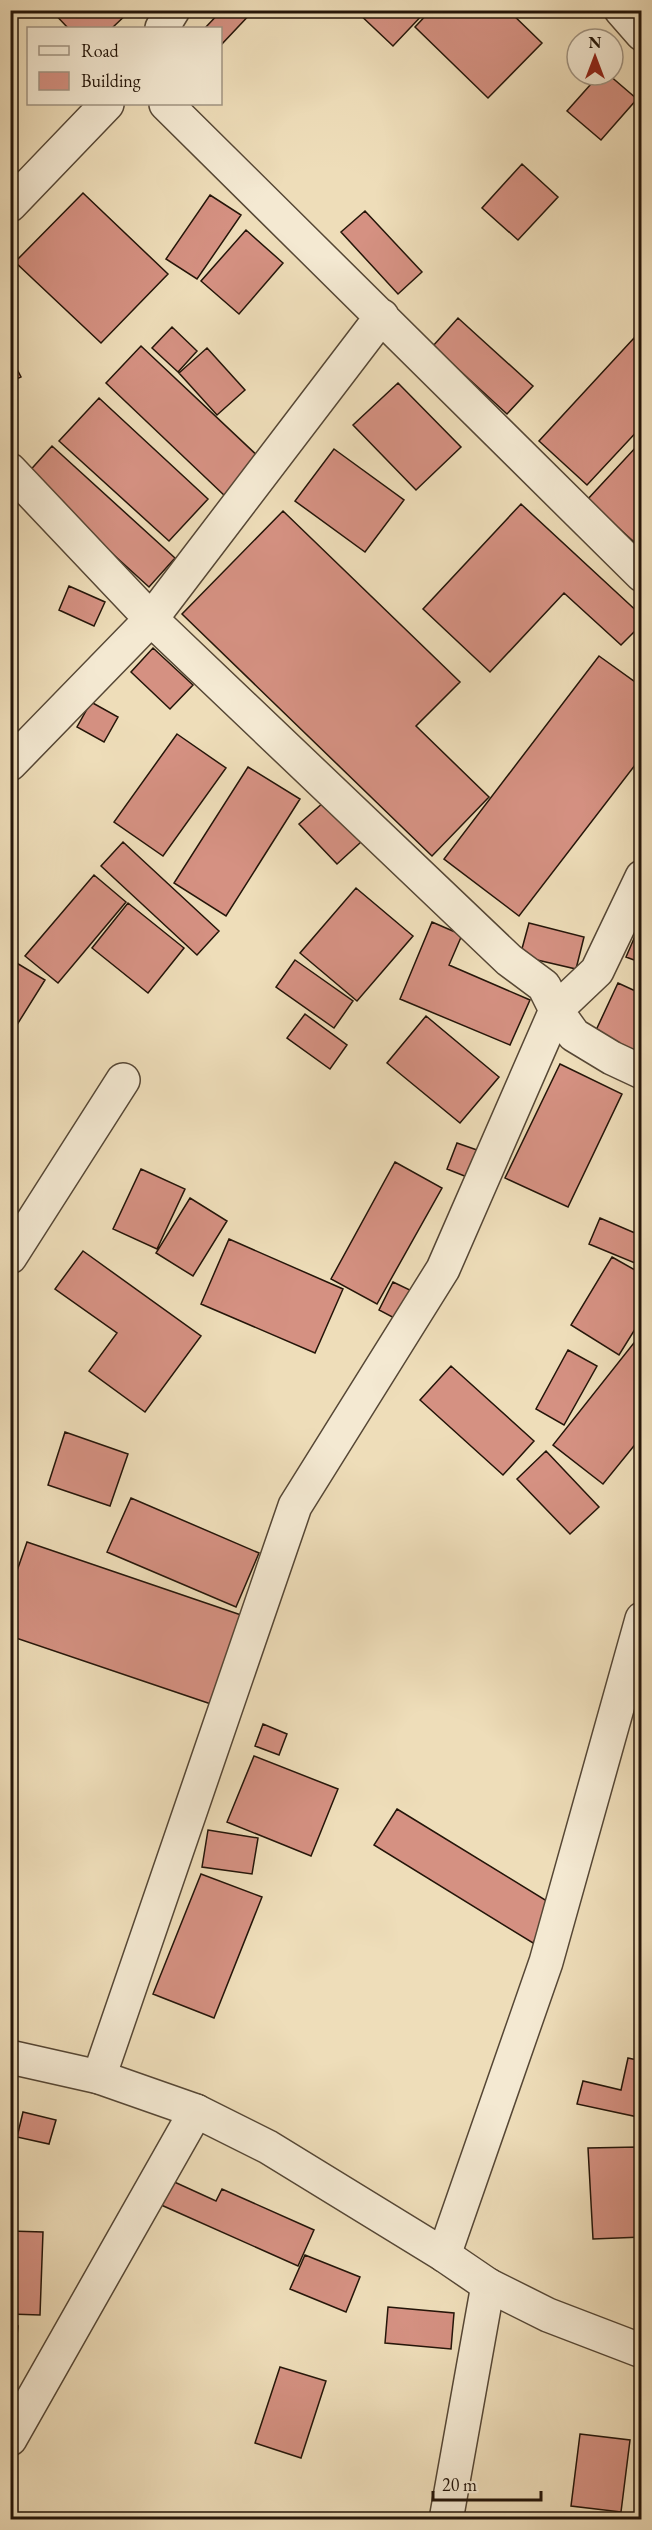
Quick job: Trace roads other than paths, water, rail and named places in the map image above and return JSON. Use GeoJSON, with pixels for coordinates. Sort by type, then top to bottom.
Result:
{"type":"FeatureCollection","features":[{"type":"Feature","properties":{"kind":"street"},"geometry":{"type":"LineString","coordinates":[[163,27],[173,10]]}},
{"type":"Feature","properties":{"kind":"street"},"geometry":{"type":"LineString","coordinates":[[621,10],[642,34]]}},
{"type":"Feature","properties":{"kind":"street"},"geometry":{"type":"LineString","coordinates":[[10,205],[106,105]]}},
{"type":"Feature","properties":{"kind":"street"},"geometry":{"type":"LineString","coordinates":[[167,105],[642,575]]}},
{"type":"Feature","properties":{"kind":"street"},"geometry":{"type":"LineString","coordinates":[[10,764],[151,619],[382,316]]}},
{"type":"Feature","properties":{"kind":"street"},"geometry":{"type":"LineString","coordinates":[[10,470],[151,619],[509,960],[544,986],[556,1010],[574,1035],[642,1072]]}},
{"type":"Feature","properties":{"kind":"street"},"geometry":{"type":"LineString","coordinates":[[99,2077],[295,1506],[443,1269],[556,1010],[597,971],[642,878]]}},
{"type":"Feature","properties":{"kind":"street"},"geometry":{"type":"LineString","coordinates":[[10,1257],[123,1080]]}},
{"type":"Feature","properties":{"kind":"street"},"geometry":{"type":"LineString","coordinates":[[444,2255],[546,1962],[642,1619]]}},
{"type":"Feature","properties":{"kind":"street"},"geometry":{"type":"LineString","coordinates":[[10,2058],[99,2077],[196,2111],[268,2147],[444,2255],[488,2286],[548,2314],[642,2351]]}},
{"type":"Feature","properties":{"kind":"street"},"geometry":{"type":"LineString","coordinates":[[10,2439],[196,2111]]}},
{"type":"Feature","properties":{"kind":"street"},"geometry":{"type":"LineString","coordinates":[[446,2520],[488,2286]]}}]}
